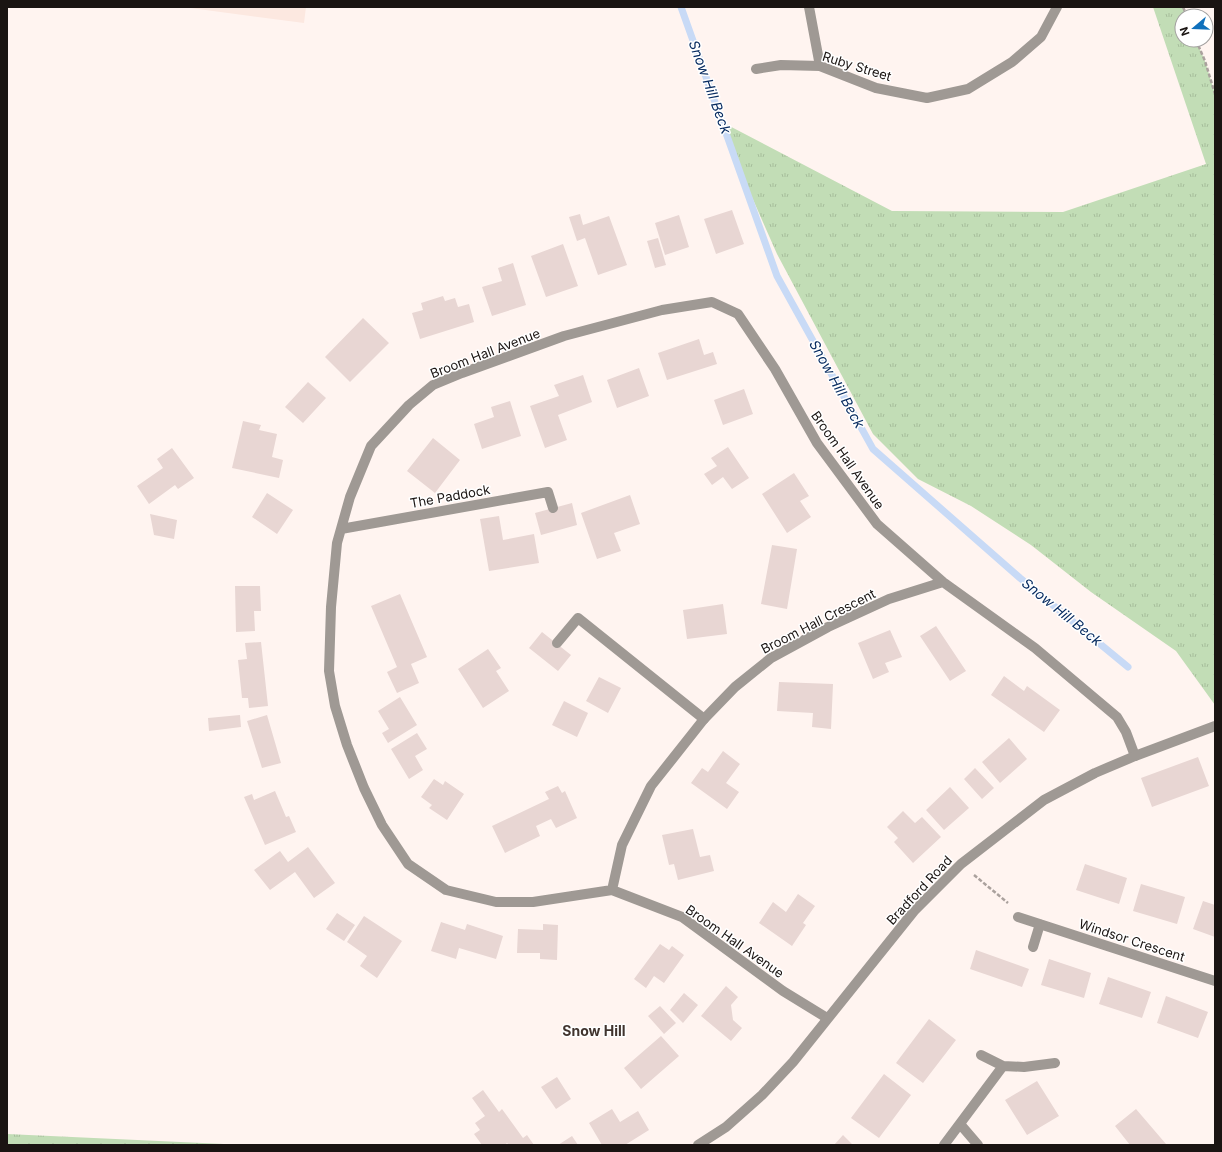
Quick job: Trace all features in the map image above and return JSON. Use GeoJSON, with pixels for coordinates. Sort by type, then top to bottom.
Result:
{"type":"FeatureCollection","features":[{"type":"Feature","properties":{"kind":"street"},"geometry":{"type":"LineString","coordinates":[[809,7],[820,66]]}},
{"type":"Feature","properties":{"kind":"street","name":"Ruby Street"},"geometry":{"type":"LineString","coordinates":[[756,70],[781,65],[820,66],[876,88],[927,98],[968,89],[1012,62],[1041,37],[1057,7]]}},
{"type":"Feature","properties":{"kind":"street","name":"Broom Hall Avenue"},"geometry":{"type":"LineString","coordinates":[[828,1018],[783,991],[682,917],[612,890],[533,902],[496,902],[446,890],[408,864],[382,825],[364,788],[347,745],[335,706],[329,670],[331,607],[337,543],[350,497],[371,446],[409,404],[433,385],[564,336],[662,310],[712,302],[738,314],[775,369],[817,443],[877,524],[943,582],[1035,648],[1117,717],[1126,732],[1135,756]]}},
{"type":"Feature","properties":{"kind":"street","name":"The Paddock"},"geometry":{"type":"LineString","coordinates":[[341,529],[548,492],[553,508]]}},
{"type":"Feature","properties":{"kind":"street","name":"Broom Hall Crescent"},"geometry":{"type":"LineString","coordinates":[[612,890],[622,845],[651,786],[704,719],[735,686],[771,658],[828,627],[889,599],[943,582]]}},
{"type":"Feature","properties":{"kind":"street"},"geometry":{"type":"LineString","coordinates":[[557,643],[578,618],[704,719]]}},
{"type":"Feature","properties":{"kind":"street","name":"Bradford Road"},"geometry":{"type":"LineString","coordinates":[[698,1145],[726,1127],[762,1095],[793,1062],[914,911],[961,864],[1044,800],[1095,773],[1135,756],[1215,726]]}},
{"type":"Feature","properties":{"kind":"street","name":"Windsor Crescent"},"geometry":{"type":"LineString","coordinates":[[1018,917],[1215,981]]}},
{"type":"Feature","properties":{"kind":"street"},"geometry":{"type":"LineString","coordinates":[[1033,947],[1040,924]]}},
{"type":"Feature","properties":{"kind":"street"},"geometry":{"type":"LineString","coordinates":[[981,1055],[1003,1066],[1024,1067],[1055,1063]]}},
{"type":"Feature","properties":{"kind":"street"},"geometry":{"type":"LineString","coordinates":[[944,1145],[1003,1066]]}},
{"type":"Feature","properties":{"kind":"street"},"geometry":{"type":"LineString","coordinates":[[960,1124],[978,1145]]}},
{"type":"Feature","properties":{"kind":"path"},"geometry":{"type":"LineString","coordinates":[[1199,48],[1215,94]]}},
{"type":"Feature","properties":{"kind":"path"},"geometry":{"type":"LineString","coordinates":[[961,864],[1009,904],[1018,917]]}},
{"type":"Feature","properties":{"kind":"shaded area"},"geometry":{"type":"Polygon","coordinates":[[[183,7],[306,7],[304,23],[183,7]]]}},
{"type":"Feature","properties":{"kind":"green space"},"geometry":{"type":"Polygon","coordinates":[[[1153,7],[1183,7],[1174,8],[1174,48],[1199,48],[1215,94],[1215,705],[1176,651],[1091,592],[1031,545],[971,506],[918,479],[873,434],[777,254],[718,120],[892,211],[1063,212],[1206,164],[1153,7]]]}},
{"type":"Feature","properties":{"kind":"green space"},"geometry":{"type":"Polygon","coordinates":[[[7,1134],[224,1144],[226,1145],[7,1145],[7,1134]]]}},
{"type":"Feature","properties":{"kind":"building"},"geometry":{"type":"Polygon","coordinates":[[[732,210],[744,244],[716,254],[704,219],[732,210]]]}},
{"type":"Feature","properties":{"kind":"building"},"geometry":{"type":"Polygon","coordinates":[[[580,214],[583,225],[609,216],[627,265],[598,275],[585,238],[577,241],[569,217],[580,214]]]}},
{"type":"Feature","properties":{"kind":"building"},"geometry":{"type":"Polygon","coordinates":[[[679,215],[689,247],[665,255],[655,223],[679,215]]]}},
{"type":"Feature","properties":{"kind":"building"},"geometry":{"type":"Polygon","coordinates":[[[658,238],[666,265],[655,268],[647,241],[658,238]]]}},
{"type":"Feature","properties":{"kind":"building"},"geometry":{"type":"Polygon","coordinates":[[[563,244],[578,286],[546,297],[531,256],[563,244]]]}},
{"type":"Feature","properties":{"kind":"building"},"geometry":{"type":"Polygon","coordinates":[[[513,263],[526,305],[492,316],[482,287],[502,281],[498,268],[513,263]]]}},
{"type":"Feature","properties":{"kind":"building"},"geometry":{"type":"Polygon","coordinates":[[[443,296],[445,301],[455,298],[458,307],[469,304],[474,322],[420,339],[412,313],[423,310],[421,303],[443,296]]]}},
{"type":"Feature","properties":{"kind":"building"},"geometry":{"type":"Polygon","coordinates":[[[363,318],[389,343],[350,382],[325,357],[363,318]]]}},
{"type":"Feature","properties":{"kind":"building"},"geometry":{"type":"Polygon","coordinates":[[[699,339],[704,355],[713,352],[717,364],[667,380],[658,353],[699,339]]]}},
{"type":"Feature","properties":{"kind":"building"},"geometry":{"type":"Polygon","coordinates":[[[639,368],[649,396],[617,408],[607,380],[639,368]]]}},
{"type":"Feature","properties":{"kind":"building"},"geometry":{"type":"Polygon","coordinates":[[[583,375],[592,402],[558,415],[567,440],[545,448],[530,406],[559,396],[554,385],[583,375]]]}},
{"type":"Feature","properties":{"kind":"building"},"geometry":{"type":"Polygon","coordinates":[[[308,382],[326,398],[303,423],[285,407],[308,382]]]}},
{"type":"Feature","properties":{"kind":"building"},"geometry":{"type":"Polygon","coordinates":[[[744,389],[753,414],[723,425],[714,400],[744,389]]]}},
{"type":"Feature","properties":{"kind":"building"},"geometry":{"type":"Polygon","coordinates":[[[510,401],[521,436],[482,449],[474,424],[494,417],[491,407],[510,401]]]}},
{"type":"Feature","properties":{"kind":"building"},"geometry":{"type":"Polygon","coordinates":[[[243,421],[261,425],[259,430],[277,434],[272,457],[283,460],[279,478],[232,468],[243,421]]]}},
{"type":"Feature","properties":{"kind":"building"},"geometry":{"type":"Polygon","coordinates":[[[433,438],[460,460],[435,493],[407,471],[433,438]]]}},
{"type":"Feature","properties":{"kind":"building"},"geometry":{"type":"Polygon","coordinates":[[[728,447],[749,478],[732,489],[723,477],[712,485],[704,474],[717,466],[711,458],[728,447]]]}},
{"type":"Feature","properties":{"kind":"building"},"geometry":{"type":"Polygon","coordinates":[[[172,448],[194,478],[178,489],[175,485],[149,504],[137,486],[163,468],[157,459],[172,448]]]}},
{"type":"Feature","properties":{"kind":"building"},"geometry":{"type":"Polygon","coordinates":[[[794,473],[809,496],[800,501],[811,517],[787,533],[762,494],[794,473]]]}},
{"type":"Feature","properties":{"kind":"building"},"geometry":{"type":"Polygon","coordinates":[[[267,493],[293,510],[277,534],[252,517],[267,493]]]}},
{"type":"Feature","properties":{"kind":"building"},"geometry":{"type":"Polygon","coordinates":[[[630,495],[640,524],[614,533],[621,551],[597,559],[581,513],[630,495]]]}},
{"type":"Feature","properties":{"kind":"building"},"geometry":{"type":"Polygon","coordinates":[[[572,503],[577,525],[541,535],[535,513],[572,503]]]}},
{"type":"Feature","properties":{"kind":"building"},"geometry":{"type":"Polygon","coordinates":[[[150,514],[177,520],[174,539],[154,535],[150,514]]]}},
{"type":"Feature","properties":{"kind":"building"},"geometry":{"type":"Polygon","coordinates":[[[499,516],[503,540],[534,534],[539,563],[489,571],[480,519],[499,516]]]}},
{"type":"Feature","properties":{"kind":"building"},"geometry":{"type":"Polygon","coordinates":[[[772,545],[797,549],[787,609],[761,604],[772,545]]]}},
{"type":"Feature","properties":{"kind":"building"},"geometry":{"type":"Polygon","coordinates":[[[235,586],[260,586],[261,611],[254,611],[255,631],[236,632],[235,586]]]}},
{"type":"Feature","properties":{"kind":"building"},"geometry":{"type":"Polygon","coordinates":[[[400,594],[427,657],[411,664],[419,683],[397,693],[387,672],[397,667],[371,606],[400,594]]]}},
{"type":"Feature","properties":{"kind":"building"},"geometry":{"type":"Polygon","coordinates":[[[723,604],[727,634],[687,639],[683,610],[723,604]]]}},
{"type":"Feature","properties":{"kind":"building"},"geometry":{"type":"Polygon","coordinates":[[[936,626],[966,671],[950,681],[920,636],[936,626]]]}},
{"type":"Feature","properties":{"kind":"building"},"geometry":{"type":"Polygon","coordinates":[[[890,630],[902,657],[885,663],[889,672],[873,679],[858,643],[890,630]]]}},
{"type":"Feature","properties":{"kind":"building"},"geometry":{"type":"Polygon","coordinates":[[[542,632],[571,655],[558,671],[529,648],[542,632]]]}},
{"type":"Feature","properties":{"kind":"building"},"geometry":{"type":"Polygon","coordinates":[[[261,642],[268,706],[249,708],[248,698],[242,698],[238,660],[247,659],[245,643],[261,642]]]}},
{"type":"Feature","properties":{"kind":"building"},"geometry":{"type":"Polygon","coordinates":[[[488,649],[501,668],[496,671],[509,691],[483,708],[458,669],[488,649]]]}},
{"type":"Feature","properties":{"kind":"building"},"geometry":{"type":"Polygon","coordinates":[[[1004,676],[1024,691],[1027,686],[1060,710],[1044,732],[991,695],[1004,676]]]}},
{"type":"Feature","properties":{"kind":"building"},"geometry":{"type":"Polygon","coordinates":[[[599,677],[621,688],[608,713],[586,701],[599,677]]]}},
{"type":"Feature","properties":{"kind":"building"},"geometry":{"type":"Polygon","coordinates":[[[779,682],[833,684],[831,729],[812,727],[813,713],[777,711],[779,682]]]}},
{"type":"Feature","properties":{"kind":"building"},"geometry":{"type":"Polygon","coordinates":[[[400,697],[417,725],[388,743],[382,733],[389,729],[378,711],[400,697]]]}},
{"type":"Feature","properties":{"kind":"building"},"geometry":{"type":"Polygon","coordinates":[[[564,701],[588,713],[577,737],[552,725],[564,701]]]}},
{"type":"Feature","properties":{"kind":"building"},"geometry":{"type":"Polygon","coordinates":[[[240,715],[241,727],[209,731],[208,718],[240,715]]]}},
{"type":"Feature","properties":{"kind":"building"},"geometry":{"type":"Polygon","coordinates":[[[267,715],[281,763],[262,768],[247,721],[267,715]]]}},
{"type":"Feature","properties":{"kind":"building"},"geometry":{"type":"Polygon","coordinates":[[[417,733],[427,749],[415,756],[423,770],[409,779],[391,749],[417,733]]]}},
{"type":"Feature","properties":{"kind":"building"},"geometry":{"type":"Polygon","coordinates":[[[1009,738],[1027,759],[1000,783],[982,762],[1009,738]]]}},
{"type":"Feature","properties":{"kind":"building"},"geometry":{"type":"Polygon","coordinates":[[[723,751],[740,764],[726,783],[739,792],[727,809],[691,783],[702,768],[708,772],[723,751]]]}},
{"type":"Feature","properties":{"kind":"building"},"geometry":{"type":"Polygon","coordinates":[[[1198,757],[1209,786],[1152,807],[1141,778],[1198,757]]]}},
{"type":"Feature","properties":{"kind":"building"},"geometry":{"type":"Polygon","coordinates":[[[975,768],[994,788],[982,799],[964,779],[975,768]]]}},
{"type":"Feature","properties":{"kind":"building"},"geometry":{"type":"Polygon","coordinates":[[[434,779],[443,785],[445,781],[464,794],[447,820],[429,808],[432,805],[421,797],[434,779]]]}},
{"type":"Feature","properties":{"kind":"building"},"geometry":{"type":"Polygon","coordinates":[[[558,786],[562,793],[565,791],[577,818],[556,828],[551,819],[536,826],[540,836],[505,853],[492,826],[549,799],[545,792],[558,786]]]}},
{"type":"Feature","properties":{"kind":"building"},"geometry":{"type":"Polygon","coordinates":[[[950,787],[969,808],[944,830],[926,810],[950,787]]]}},
{"type":"Feature","properties":{"kind":"building"},"geometry":{"type":"Polygon","coordinates":[[[275,791],[286,817],[289,816],[296,832],[265,845],[244,797],[252,794],[254,800],[275,791]]]}},
{"type":"Feature","properties":{"kind":"building"},"geometry":{"type":"Polygon","coordinates":[[[903,811],[915,823],[922,817],[941,837],[913,863],[894,842],[898,838],[887,827],[903,811]]]}},
{"type":"Feature","properties":{"kind":"building"},"geometry":{"type":"Polygon","coordinates":[[[693,829],[700,857],[710,855],[714,871],[678,880],[674,864],[669,865],[662,835],[693,829]]]}},
{"type":"Feature","properties":{"kind":"building"},"geometry":{"type":"Polygon","coordinates":[[[308,847],[335,883],[314,898],[295,872],[270,890],[254,870],[280,851],[288,862],[308,847]]]}},
{"type":"Feature","properties":{"kind":"building"},"geometry":{"type":"Polygon","coordinates":[[[1085,864],[1127,878],[1119,904],[1076,890],[1085,864]]]}},
{"type":"Feature","properties":{"kind":"building"},"geometry":{"type":"Polygon","coordinates":[[[1141,884],[1185,897],[1177,924],[1133,911],[1141,884]]]}},
{"type":"Feature","properties":{"kind":"building"},"geometry":{"type":"Polygon","coordinates":[[[798,894],[815,906],[803,923],[806,925],[792,946],[759,923],[773,902],[786,912],[798,894]]]}},
{"type":"Feature","properties":{"kind":"building"},"geometry":{"type":"Polygon","coordinates":[[[1203,901],[1215,905],[1215,937],[1193,929],[1203,901]]]}},
{"type":"Feature","properties":{"kind":"building"},"geometry":{"type":"Polygon","coordinates":[[[337,913],[355,925],[344,941],[326,929],[337,913]]]}},
{"type":"Feature","properties":{"kind":"building"},"geometry":{"type":"Polygon","coordinates":[[[364,916],[402,941],[377,978],[360,966],[367,956],[347,942],[364,916]]]}},
{"type":"Feature","properties":{"kind":"building"},"geometry":{"type":"Polygon","coordinates":[[[441,922],[465,930],[467,924],[503,936],[496,959],[459,948],[456,959],[431,951],[441,922]]]}},
{"type":"Feature","properties":{"kind":"building"},"geometry":{"type":"Polygon","coordinates":[[[543,924],[558,925],[557,960],[540,959],[540,953],[517,953],[518,929],[543,930],[543,924]]]}},
{"type":"Feature","properties":{"kind":"building"},"geometry":{"type":"Polygon","coordinates":[[[660,944],[669,950],[672,946],[684,955],[664,983],[654,976],[646,988],[634,979],[660,944]]]}},
{"type":"Feature","properties":{"kind":"building"},"geometry":{"type":"Polygon","coordinates":[[[976,950],[1029,969],[1022,987],[970,969],[976,950]]]}},
{"type":"Feature","properties":{"kind":"building"},"geometry":{"type":"Polygon","coordinates":[[[1049,959],[1091,973],[1084,998],[1041,985],[1049,959]]]}},
{"type":"Feature","properties":{"kind":"building"},"geometry":{"type":"Polygon","coordinates":[[[1108,977],[1151,992],[1142,1018],[1099,1004],[1108,977]]]}},
{"type":"Feature","properties":{"kind":"building"},"geometry":{"type":"Polygon","coordinates":[[[726,986],[738,997],[731,1005],[733,1020],[742,1028],[731,1041],[701,1016],[726,986]]]}},
{"type":"Feature","properties":{"kind":"building"},"geometry":{"type":"Polygon","coordinates":[[[684,993],[698,1005],[683,1023],[670,1010],[684,993]]]}},
{"type":"Feature","properties":{"kind":"building"},"geometry":{"type":"Polygon","coordinates":[[[1166,996],[1208,1012],[1198,1038],[1157,1023],[1166,996]]]}},
{"type":"Feature","properties":{"kind":"building"},"geometry":{"type":"Polygon","coordinates":[[[660,1006],[676,1023],[664,1034],[648,1016],[660,1006]]]}},
{"type":"Feature","properties":{"kind":"building"},"geometry":{"type":"Polygon","coordinates":[[[929,1019],[956,1040],[923,1083],[896,1063],[929,1019]]]}},
{"type":"Feature","properties":{"kind":"building"},"geometry":{"type":"Polygon","coordinates":[[[661,1036],[679,1056],[641,1089],[624,1068],[661,1036]]]}},
{"type":"Feature","properties":{"kind":"building"},"geometry":{"type":"Polygon","coordinates":[[[884,1074],[911,1095],[879,1138],[851,1118],[884,1074]]]}},
{"type":"Feature","properties":{"kind":"building"},"geometry":{"type":"Polygon","coordinates":[[[557,1077],[571,1099],[556,1109],[541,1087],[557,1077]]]}},
{"type":"Feature","properties":{"kind":"building"},"geometry":{"type":"Polygon","coordinates":[[[1037,1081],[1059,1116],[1027,1135],[1005,1100],[1037,1081]]]}},
{"type":"Feature","properties":{"kind":"building"},"geometry":{"type":"Polygon","coordinates":[[[483,1090],[499,1112],[502,1109],[523,1138],[527,1135],[534,1145],[509,1145],[507,1143],[505,1145],[482,1145],[474,1134],[480,1130],[475,1123],[485,1116],[472,1098],[483,1090]]]}},
{"type":"Feature","properties":{"kind":"building"},"geometry":{"type":"Polygon","coordinates":[[[612,1109],[620,1122],[638,1111],[649,1130],[625,1145],[602,1145],[589,1123],[612,1109]]]}},
{"type":"Feature","properties":{"kind":"building"},"geometry":{"type":"Polygon","coordinates":[[[1136,1109],[1166,1144],[1165,1145],[1130,1145],[1115,1126],[1136,1109]]]}},
{"type":"Feature","properties":{"kind":"building"},"geometry":{"type":"Polygon","coordinates":[[[843,1135],[853,1145],[834,1145],[843,1135]]]}},
{"type":"Feature","properties":{"kind":"building"},"geometry":{"type":"Polygon","coordinates":[[[572,1136],[578,1145],[558,1145],[572,1136]]]}},
{"type":"Feature","properties":{"kind":"waterway","name":"Snow Hill Beck"},"geometry":{"type":"LineString","coordinates":[[681,7],[777,276],[873,449],[1020,578],[1128,667]]}},
{"type":"Feature","properties":{"kind":"district","name":"Snow Hill"},"geometry":{"type":"Point","coordinates":[594,1031]}}]}
